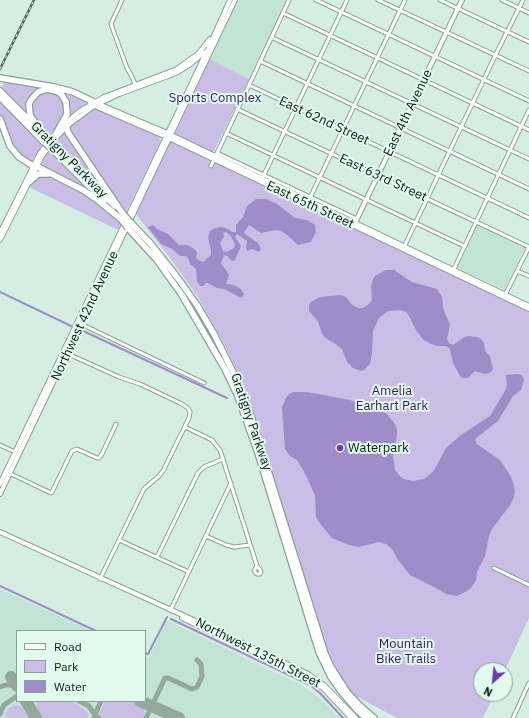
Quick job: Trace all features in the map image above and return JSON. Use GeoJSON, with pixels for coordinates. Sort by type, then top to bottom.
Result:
{"type":"FeatureCollection","features":[{"type":"Feature","properties":{"kind":"highway"},"geometry":{"type":"LineString","coordinates":[[3,78],[73,92],[94,104]]}},
{"type":"Feature","properties":{"kind":"highway"},"geometry":{"type":"LineString","coordinates":[[41,132],[30,115],[29,104],[38,92],[47,89],[56,90],[61,94],[66,102],[66,114],[57,132]]}},
{"type":"Feature","properties":{"kind":"highway","name":"Gratigny Parkway"},"geometry":{"type":"LineString","coordinates":[[0,91],[41,132],[45,140]]}},
{"type":"Feature","properties":{"kind":"highway","name":"Gratigny Parkway"},"geometry":{"type":"LineString","coordinates":[[0,98],[150,243],[177,277],[214,334],[233,372],[251,416],[325,654],[331,667],[347,692],[358,705],[374,718]]}},
{"type":"Feature","properties":{"kind":"highway"},"geometry":{"type":"LineString","coordinates":[[0,119],[12,149],[19,157],[91,195],[122,217]]}},
{"type":"Feature","properties":{"kind":"highway"},"geometry":{"type":"LineString","coordinates":[[67,126],[69,134],[122,217]]}},
{"type":"Feature","properties":{"kind":"highway"},"geometry":{"type":"LineString","coordinates":[[28,183],[38,174],[45,173],[55,176]]}},
{"type":"Feature","properties":{"kind":"highway","name":"Gratigny Parkway"},"geometry":{"type":"LineString","coordinates":[[130,225],[182,296],[226,369],[258,453],[319,652],[331,677],[340,690],[366,718]]}},
{"type":"Feature","properties":{"kind":"main road"},"geometry":{"type":"LineString","coordinates":[[186,98],[216,40],[230,0]]}},
{"type":"Feature","properties":{"kind":"main road"},"geometry":{"type":"LineString","coordinates":[[0,233],[44,147],[57,132],[73,117],[94,104],[171,72],[185,64],[202,50],[235,0]]}},
{"type":"Feature","properties":{"kind":"main road","name":"East 4th Avenue"},"geometry":{"type":"LineString","coordinates":[[355,223],[436,57],[462,0]]}},
{"type":"Feature","properties":{"kind":"main road"},"geometry":{"type":"LineString","coordinates":[[186,98],[218,26]]}},
{"type":"Feature","properties":{"kind":"main road"},"geometry":{"type":"LineString","coordinates":[[0,240],[28,183],[34,166],[67,126],[94,104],[136,86],[183,70],[194,62],[216,40]]}},
{"type":"Feature","properties":{"kind":"main road"},"geometry":{"type":"LineString","coordinates":[[109,108],[107,103],[110,98]]}},
{"type":"Feature","properties":{"kind":"main road","name":"Northwest 42nd Avenue"},"geometry":{"type":"LineString","coordinates":[[0,494],[8,472],[186,98]]}},
{"type":"Feature","properties":{"kind":"main road","name":"East 65th Street"},"geometry":{"type":"LineString","coordinates":[[94,104],[109,108],[168,136]]}},
{"type":"Feature","properties":{"kind":"main road","name":"East 65th Street"},"geometry":{"type":"LineString","coordinates":[[94,104],[215,156],[355,223],[403,248],[529,306]]}},
{"type":"Feature","properties":{"kind":"main road","name":"Northwest 42nd Avenue"},"geometry":{"type":"LineString","coordinates":[[65,352],[81,324],[94,290]]}},
{"type":"Feature","properties":{"kind":"main road","name":"East 65th Street"},"geometry":{"type":"LineString","coordinates":[[506,296],[529,309]]}},
{"type":"Feature","properties":{"kind":"main road","name":"Northwest 42nd Avenue"},"geometry":{"type":"LineString","coordinates":[[0,484],[8,472]]}},
{"type":"Feature","properties":{"kind":"main road","name":"Northwest 135th Street"},"geometry":{"type":"LineString","coordinates":[[0,532],[308,674],[319,681],[356,718]]}},
{"type":"Feature","properties":{"kind":"main road","name":"Northwest 135th Street"},"geometry":{"type":"LineString","coordinates":[[269,657],[318,684],[351,718]]}},
{"type":"Feature","properties":{"kind":"street"},"geometry":{"type":"LineString","coordinates":[[122,0],[111,24],[127,68],[136,86]]}},
{"type":"Feature","properties":{"kind":"street"},"geometry":{"type":"LineString","coordinates":[[211,166],[271,37],[290,0]]}},
{"type":"Feature","properties":{"kind":"street"},"geometry":{"type":"LineString","coordinates":[[316,0],[529,101]]}},
{"type":"Feature","properties":{"kind":"street"},"geometry":{"type":"LineString","coordinates":[[262,179],[347,0]]}},
{"type":"Feature","properties":{"kind":"street"},"geometry":{"type":"LineString","coordinates":[[378,0],[529,71]]}},
{"type":"Feature","properties":{"kind":"street"},"geometry":{"type":"LineString","coordinates":[[309,201],[404,0]]}},
{"type":"Feature","properties":{"kind":"street"},"geometry":{"type":"LineString","coordinates":[[440,0],[529,42]]}},
{"type":"Feature","properties":{"kind":"street"},"geometry":{"type":"LineString","coordinates":[[502,0],[529,13]]}},
{"type":"Feature","properties":{"kind":"street"},"geometry":{"type":"LineString","coordinates":[[403,248],[523,0]]}},
{"type":"Feature","properties":{"kind":"street"},"geometry":{"type":"LineString","coordinates":[[283,13],[529,130]]}},
{"type":"Feature","properties":{"kind":"street"},"geometry":{"type":"LineString","coordinates":[[271,37],[529,159]]}},
{"type":"Feature","properties":{"kind":"street"},"geometry":{"type":"LineString","coordinates":[[260,61],[529,189]]}},
{"type":"Feature","properties":{"kind":"street","name":"East 62nd Street"},"geometry":{"type":"LineString","coordinates":[[249,85],[529,218]]}},
{"type":"Feature","properties":{"kind":"street","name":"East 63rd Street"},"geometry":{"type":"LineString","coordinates":[[237,109],[529,247]]}},
{"type":"Feature","properties":{"kind":"street"},"geometry":{"type":"LineString","coordinates":[[453,271],[529,110]]}},
{"type":"Feature","properties":{"kind":"street"},"geometry":{"type":"LineString","coordinates":[[226,133],[464,246]]}},
{"type":"Feature","properties":{"kind":"street"},"geometry":{"type":"LineString","coordinates":[[506,296],[529,247]]}},
{"type":"Feature","properties":{"kind":"street"},"geometry":{"type":"LineString","coordinates":[[517,271],[529,276]]}},
{"type":"Feature","properties":{"kind":"street"},"geometry":{"type":"LineString","coordinates":[[81,324],[204,383]]}},
{"type":"Feature","properties":{"kind":"street"},"geometry":{"type":"LineString","coordinates":[[65,352],[119,377],[148,388],[185,405],[190,409],[190,416],[163,472],[144,489],[100,579]]}},
{"type":"Feature","properties":{"kind":"street"},"geometry":{"type":"LineString","coordinates":[[8,472],[51,493],[72,450],[78,449],[99,458],[116,424]]}},
{"type":"Feature","properties":{"kind":"street"},"geometry":{"type":"LineString","coordinates":[[185,426],[212,440],[218,446],[256,565]]}},
{"type":"Feature","properties":{"kind":"street"},"geometry":{"type":"LineString","coordinates":[[0,445],[17,453]]}},
{"type":"Feature","properties":{"kind":"street"},"geometry":{"type":"LineString","coordinates":[[157,557],[197,474],[204,467],[223,459]]}},
{"type":"Feature","properties":{"kind":"street"},"geometry":{"type":"LineString","coordinates":[[172,611],[172,607],[231,483]]}},
{"type":"Feature","properties":{"kind":"street"},"geometry":{"type":"LineString","coordinates":[[206,536],[234,547],[250,544]]}},
{"type":"Feature","properties":{"kind":"street"},"geometry":{"type":"LineString","coordinates":[[119,540],[189,572]]}},
{"type":"Feature","properties":{"kind":"street"},"geometry":{"type":"LineString","coordinates":[[494,568],[529,585]]}},
{"type":"Feature","properties":{"kind":"street"},"geometry":{"type":"LineString","coordinates":[[513,718],[529,684]]}},
{"type":"Feature","properties":{"kind":"shaded area"},"geometry":{"type":"Polygon","coordinates":[[[237,0],[287,0],[249,79],[209,59],[237,0]]]}},
{"type":"Feature","properties":{"kind":"shaded area"},"geometry":{"type":"Polygon","coordinates":[[[477,225],[525,248],[505,290],[457,268],[477,225]]]}},
{"type":"Feature","properties":{"kind":"shaded area"},"geometry":{"type":"Polygon","coordinates":[[[0,589],[89,630],[16,630],[16,702],[146,702],[146,656],[149,658],[166,620],[299,684],[317,696],[340,718],[0,718],[0,589]]]}},
{"type":"Feature","properties":{"kind":"green space","name":"Sports Complex"},"geometry":{"type":"Polygon","coordinates":[[[209,59],[249,79],[213,153],[174,135],[209,59]]]}},
{"type":"Feature","properties":{"kind":"green space"},"geometry":{"type":"Polygon","coordinates":[[[5,80],[48,87],[34,93],[28,116],[1,89],[5,80]]]}},
{"type":"Feature","properties":{"kind":"green space"},"geometry":{"type":"Polygon","coordinates":[[[57,89],[69,92],[90,103],[63,124],[68,107],[57,89]]]}},
{"type":"Feature","properties":{"kind":"green space"},"geometry":{"type":"Polygon","coordinates":[[[45,91],[60,95],[66,110],[59,125],[54,132],[52,131],[49,135],[32,117],[30,107],[38,94],[45,91]]]}},
{"type":"Feature","properties":{"kind":"green space"},"geometry":{"type":"Polygon","coordinates":[[[0,102],[43,144],[31,163],[12,146],[0,116],[0,102]]]}},
{"type":"Feature","properties":{"kind":"green space"},"geometry":{"type":"Polygon","coordinates":[[[92,108],[159,136],[160,143],[126,212],[69,133],[69,126],[92,108]]]}},
{"type":"Feature","properties":{"kind":"green space"},"geometry":{"type":"Polygon","coordinates":[[[65,129],[114,201],[54,141],[65,129]]]}},
{"type":"Feature","properties":{"kind":"green space","name":"Amelia Earhart Park"},"geometry":{"type":"Polygon","coordinates":[[[169,141],[529,312],[529,618],[509,662],[473,662],[473,702],[490,702],[483,718],[397,718],[354,695],[349,690],[331,659],[315,614],[256,420],[240,377],[198,297],[135,213],[169,141]]]}},
{"type":"Feature","properties":{"kind":"green space"},"geometry":{"type":"Polygon","coordinates":[[[48,149],[98,199],[38,165],[48,149]]]}},
{"type":"Feature","properties":{"kind":"green space"},"geometry":{"type":"Polygon","coordinates":[[[47,174],[82,192],[109,211],[121,224],[118,230],[29,187],[36,176],[47,174]]]}},
{"type":"Feature","properties":{"kind":"green space"},"geometry":{"type":"Polygon","coordinates":[[[37,702],[72,702],[86,711],[88,718],[43,718],[37,707],[37,702]]]}},
{"type":"Feature","properties":{"kind":"green space"},"geometry":{"type":"Polygon","coordinates":[[[104,702],[133,702],[145,707],[143,718],[104,718],[99,713],[104,702]]]}},
{"type":"Feature","properties":{"kind":"green space"},"geometry":{"type":"Polygon","coordinates":[[[16,705],[22,707],[29,718],[7,718],[6,713],[8,708],[16,705]]]}},
{"type":"Feature","properties":{"kind":"water"},"geometry":{"type":"Polygon","coordinates":[[[256,199],[266,199],[277,204],[295,218],[307,220],[315,225],[316,232],[311,242],[298,245],[281,231],[276,230],[261,233],[249,225],[244,233],[258,243],[261,249],[259,252],[252,249],[247,251],[247,241],[237,234],[235,237],[241,246],[235,260],[232,261],[224,255],[221,263],[229,275],[226,284],[234,285],[241,289],[244,295],[241,298],[208,283],[200,286],[197,281],[196,269],[190,264],[188,258],[186,256],[180,256],[172,249],[161,244],[148,227],[153,225],[157,229],[168,234],[179,245],[187,245],[193,248],[197,252],[196,258],[203,262],[211,255],[208,238],[210,231],[215,228],[222,227],[232,232],[236,232],[236,225],[243,217],[247,206],[256,199]],[[226,232],[223,233],[224,237],[220,243],[223,251],[227,252],[234,248],[235,244],[231,236],[226,232]]]}},
{"type":"Feature","properties":{"kind":"water"},"geometry":{"type":"Polygon","coordinates":[[[386,270],[394,270],[412,282],[437,289],[442,297],[443,308],[450,325],[447,339],[449,343],[453,345],[468,336],[481,339],[484,343],[485,351],[490,356],[493,369],[491,372],[485,374],[475,371],[468,378],[463,378],[460,376],[453,363],[450,349],[446,346],[437,346],[424,340],[417,332],[406,312],[400,310],[388,311],[379,318],[373,331],[370,364],[361,371],[353,368],[347,362],[342,349],[322,334],[318,321],[309,311],[309,305],[311,302],[320,297],[341,295],[346,297],[352,305],[358,308],[363,308],[372,300],[371,287],[373,279],[375,276],[386,270]]]}},
{"type":"Feature","properties":{"kind":"water"},"geometry":{"type":"Polygon","coordinates":[[[506,375],[522,375],[524,380],[521,390],[513,396],[498,421],[475,439],[477,444],[500,460],[510,475],[515,491],[511,504],[492,529],[485,556],[477,572],[476,580],[471,588],[457,596],[446,594],[410,575],[398,560],[392,549],[386,544],[379,542],[359,547],[349,545],[332,538],[321,525],[316,517],[315,496],[306,475],[297,460],[290,456],[285,449],[282,407],[289,394],[293,392],[307,392],[350,400],[387,414],[395,424],[397,430],[393,456],[395,470],[404,479],[413,481],[424,479],[433,472],[446,448],[461,435],[490,416],[506,389],[506,375]]]}},
{"type":"Feature","properties":{"kind":"waterway"},"geometry":{"type":"LineString","coordinates":[[0,292],[71,326]]}},
{"type":"Feature","properties":{"kind":"waterway"},"geometry":{"type":"LineString","coordinates":[[81,330],[227,398]]}},
{"type":"Feature","properties":{"kind":"waterway"},"geometry":{"type":"LineString","coordinates":[[0,586],[94,630]]}},
{"type":"Feature","properties":{"kind":"waterway"},"geometry":{"type":"LineString","coordinates":[[146,653],[148,654],[167,617]]}},
{"type":"Feature","properties":{"kind":"waterway"},"geometry":{"type":"LineString","coordinates":[[171,619],[310,685],[320,693],[343,718]]}},
{"type":"Feature","properties":{"kind":"taxiway"},"geometry":{"type":"LineString","coordinates":[[146,718],[165,678],[192,689],[197,687],[202,676],[201,664],[197,660]]}},
{"type":"Feature","properties":{"kind":"taxiway"},"geometry":{"type":"LineString","coordinates":[[0,687],[6,685],[16,685]]}},
{"type":"Feature","properties":{"kind":"taxiway"},"geometry":{"type":"LineString","coordinates":[[0,714],[4,705],[16,697]]}},
{"type":"Feature","properties":{"kind":"taxiway"},"geometry":{"type":"LineString","coordinates":[[31,702],[32,712]]}},
{"type":"Feature","properties":{"kind":"taxiway"},"geometry":{"type":"LineString","coordinates":[[81,702],[89,706],[99,718]]}},
{"type":"Feature","properties":{"kind":"taxiway"},"geometry":{"type":"LineString","coordinates":[[94,717],[101,702]]}},
{"type":"Feature","properties":{"kind":"runway"},"geometry":{"type":"LineString","coordinates":[[11,677],[16,684]]}},
{"type":"Feature","properties":{"kind":"runway"},"geometry":{"type":"LineString","coordinates":[[27,702],[36,718]]}},
{"type":"Feature","properties":{"kind":"runway"},"geometry":{"type":"LineString","coordinates":[[142,702],[179,718]]}},
{"type":"Feature","properties":{"kind":"railway"},"geometry":{"type":"LineString","coordinates":[[0,69],[34,0]]}},
{"type":"Feature","properties":{"kind":"place","name":"Waterpark"},"geometry":{"type":"Point","coordinates":[340,448]}},
{"type":"Feature","properties":{"kind":"park label","name":"Mountain Bike Trails"},"geometry":{"type":"Point","coordinates":[406,652]}}]}
